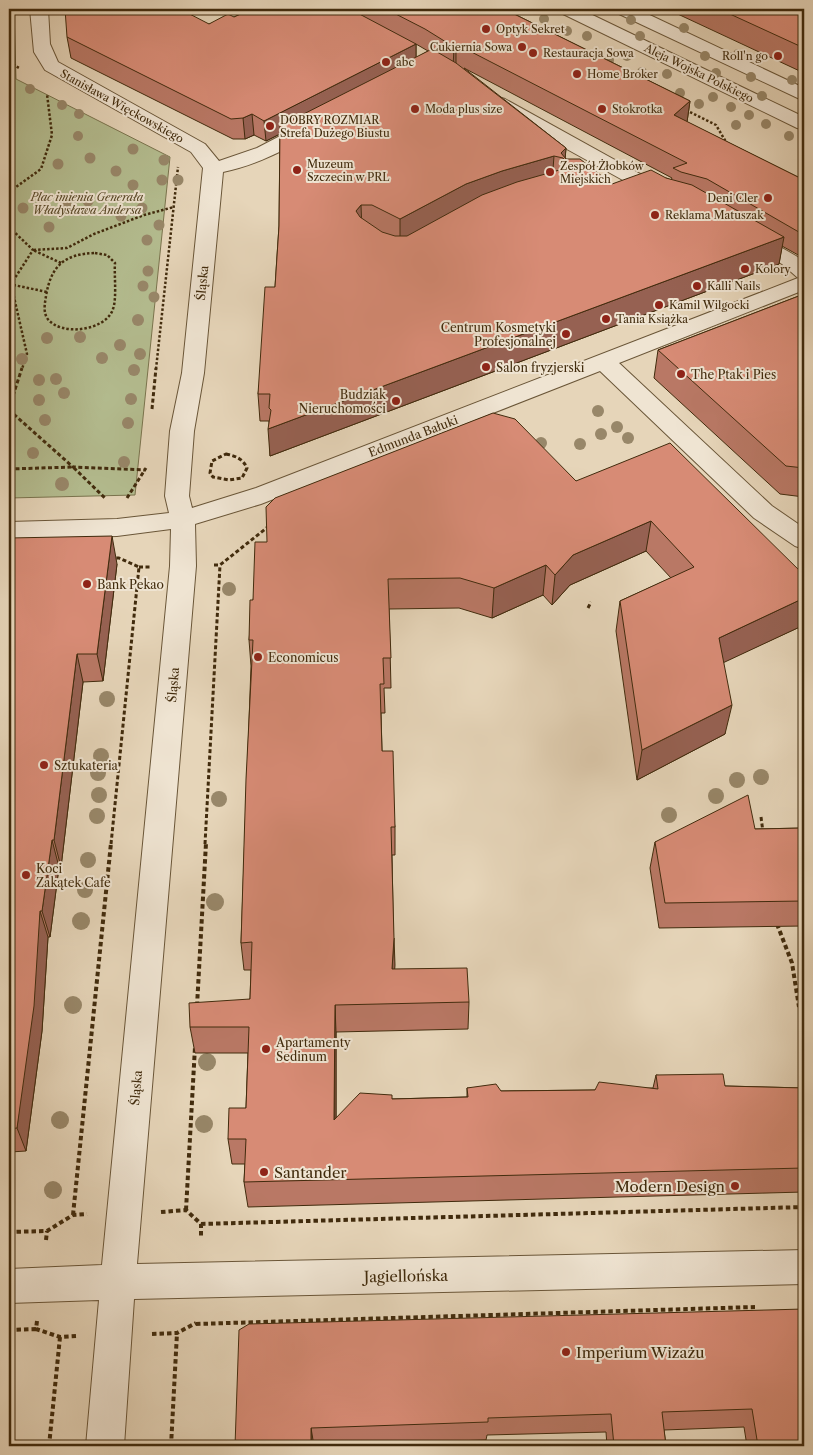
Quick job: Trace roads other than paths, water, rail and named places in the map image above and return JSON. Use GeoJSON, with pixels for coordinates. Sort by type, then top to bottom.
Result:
{"type":"FeatureCollection","features":[{"type":"Feature","properties":{"kind":"street","name":"Stanisława Więckowskiego"},"geometry":{"type":"LineString","coordinates":[[39,9],[42,49],[47,63],[59,72],[198,148],[207,156],[213,168]]}},
{"type":"Feature","properties":{"kind":"street","name":"Aleja Wojska Polskiego"},"geometry":{"type":"LineString","coordinates":[[567,9],[804,124]]}},
{"type":"Feature","properties":{"kind":"street","name":"Aleja Wojska Polskiego"},"geometry":{"type":"LineString","coordinates":[[623,9],[804,95]]}},
{"type":"Feature","properties":{"kind":"street"},"geometry":{"type":"LineString","coordinates":[[483,94],[597,167],[679,202]]}},
{"type":"Feature","properties":{"kind":"street"},"geometry":{"type":"LineString","coordinates":[[213,168],[248,160],[326,120]]}},
{"type":"Feature","properties":{"kind":"street","name":"Śląska"},"geometry":{"type":"LineString","coordinates":[[105,1446],[118,1282],[183,573],[182,519],[177,496],[182,430],[193,373],[213,168]]}},
{"type":"Feature","properties":{"kind":"street"},"geometry":{"type":"LineString","coordinates":[[729,226],[789,260],[804,272]]}},
{"type":"Feature","properties":{"kind":"street","name":"Edmunda Bałuki"},"geometry":{"type":"LineString","coordinates":[[9,530],[123,527],[182,519],[213,511],[270,492],[804,283]]}},
{"type":"Feature","properties":{"kind":"street"},"geometry":{"type":"LineString","coordinates":[[604,362],[763,512],[804,540]]}},
{"type":"Feature","properties":{"kind":"street","name":"Jagiellońska"},"geometry":{"type":"LineString","coordinates":[[9,1286],[804,1266]]}},
{"type":"Feature","properties":{"kind":"place","name":"Optyk Sekret"},"geometry":{"type":"Point","coordinates":[486,29]}},
{"type":"Feature","properties":{"kind":"place","name":"Cukiernia Sowa"},"geometry":{"type":"Point","coordinates":[522,47]}},
{"type":"Feature","properties":{"kind":"place","name":"Restauracja Sowa"},"geometry":{"type":"Point","coordinates":[533,53]}},
{"type":"Feature","properties":{"kind":"place","name":"Roll'n go"},"geometry":{"type":"Point","coordinates":[778,56]}},
{"type":"Feature","properties":{"kind":"place","name":"abc"},"geometry":{"type":"Point","coordinates":[386,62]}},
{"type":"Feature","properties":{"kind":"place","name":"Home Broker"},"geometry":{"type":"Point","coordinates":[577,74]}},
{"type":"Feature","properties":{"kind":"place","name":"Moda plus size"},"geometry":{"type":"Point","coordinates":[415,109]}},
{"type":"Feature","properties":{"kind":"place","name":"Stokrotka"},"geometry":{"type":"Point","coordinates":[602,109]}},
{"type":"Feature","properties":{"kind":"place","name":"DOBRY ROZMIAR Strefa Dużego Biustu"},"geometry":{"type":"Point","coordinates":[270,126]}},
{"type":"Feature","properties":{"kind":"place","name":"Muzeum Szczecin w PRL"},"geometry":{"type":"Point","coordinates":[297,170]}},
{"type":"Feature","properties":{"kind":"place","name":"Zespół Żłobków Miejskich"},"geometry":{"type":"Point","coordinates":[550,172]}},
{"type":"Feature","properties":{"kind":"place","name":"Deni Cler"},"geometry":{"type":"Point","coordinates":[768,198]}},
{"type":"Feature","properties":{"kind":"place","name":"Reklama Matuszak"},"geometry":{"type":"Point","coordinates":[655,215]}},
{"type":"Feature","properties":{"kind":"place","name":"Kolory"},"geometry":{"type":"Point","coordinates":[745,269]}},
{"type":"Feature","properties":{"kind":"place","name":"Kalli Nails"},"geometry":{"type":"Point","coordinates":[697,286]}},
{"type":"Feature","properties":{"kind":"place","name":"Kamil Wilgocki"},"geometry":{"type":"Point","coordinates":[659,305]}},
{"type":"Feature","properties":{"kind":"place","name":"Tania Książka"},"geometry":{"type":"Point","coordinates":[606,319]}},
{"type":"Feature","properties":{"kind":"place","name":"Centrum Kosmetyki Profesjonalnej"},"geometry":{"type":"Point","coordinates":[566,334]}},
{"type":"Feature","properties":{"kind":"place","name":"Salon fryzjerski"},"geometry":{"type":"Point","coordinates":[486,367]}},
{"type":"Feature","properties":{"kind":"place","name":"The Ptak i Pies"},"geometry":{"type":"Point","coordinates":[681,374]}},
{"type":"Feature","properties":{"kind":"place","name":"Budziak Nieruchomości"},"geometry":{"type":"Point","coordinates":[396,401]}},
{"type":"Feature","properties":{"kind":"place","name":"Bank Pekao"},"geometry":{"type":"Point","coordinates":[87,584]}},
{"type":"Feature","properties":{"kind":"place","name":"Economicus"},"geometry":{"type":"Point","coordinates":[258,657]}},
{"type":"Feature","properties":{"kind":"place","name":"Sztukateria"},"geometry":{"type":"Point","coordinates":[44,765]}},
{"type":"Feature","properties":{"kind":"place","name":"Koci Zakątek Cafe"},"geometry":{"type":"Point","coordinates":[26,875]}},
{"type":"Feature","properties":{"kind":"place","name":"Apartamenty Sedinum"},"geometry":{"type":"Point","coordinates":[266,1049]}},
{"type":"Feature","properties":{"kind":"place","name":"Santander"},"geometry":{"type":"Point","coordinates":[264,1172]}},
{"type":"Feature","properties":{"kind":"place","name":"Modern Design"},"geometry":{"type":"Point","coordinates":[735,1186]}},
{"type":"Feature","properties":{"kind":"place","name":"Imperium Wizażu"},"geometry":{"type":"Point","coordinates":[566,1352]}},
{"type":"Feature","properties":{"kind":"park label","name":"Plac imienia Generała Władysława Andersa"},"geometry":{"type":"Point","coordinates":[87,203]}}]}
